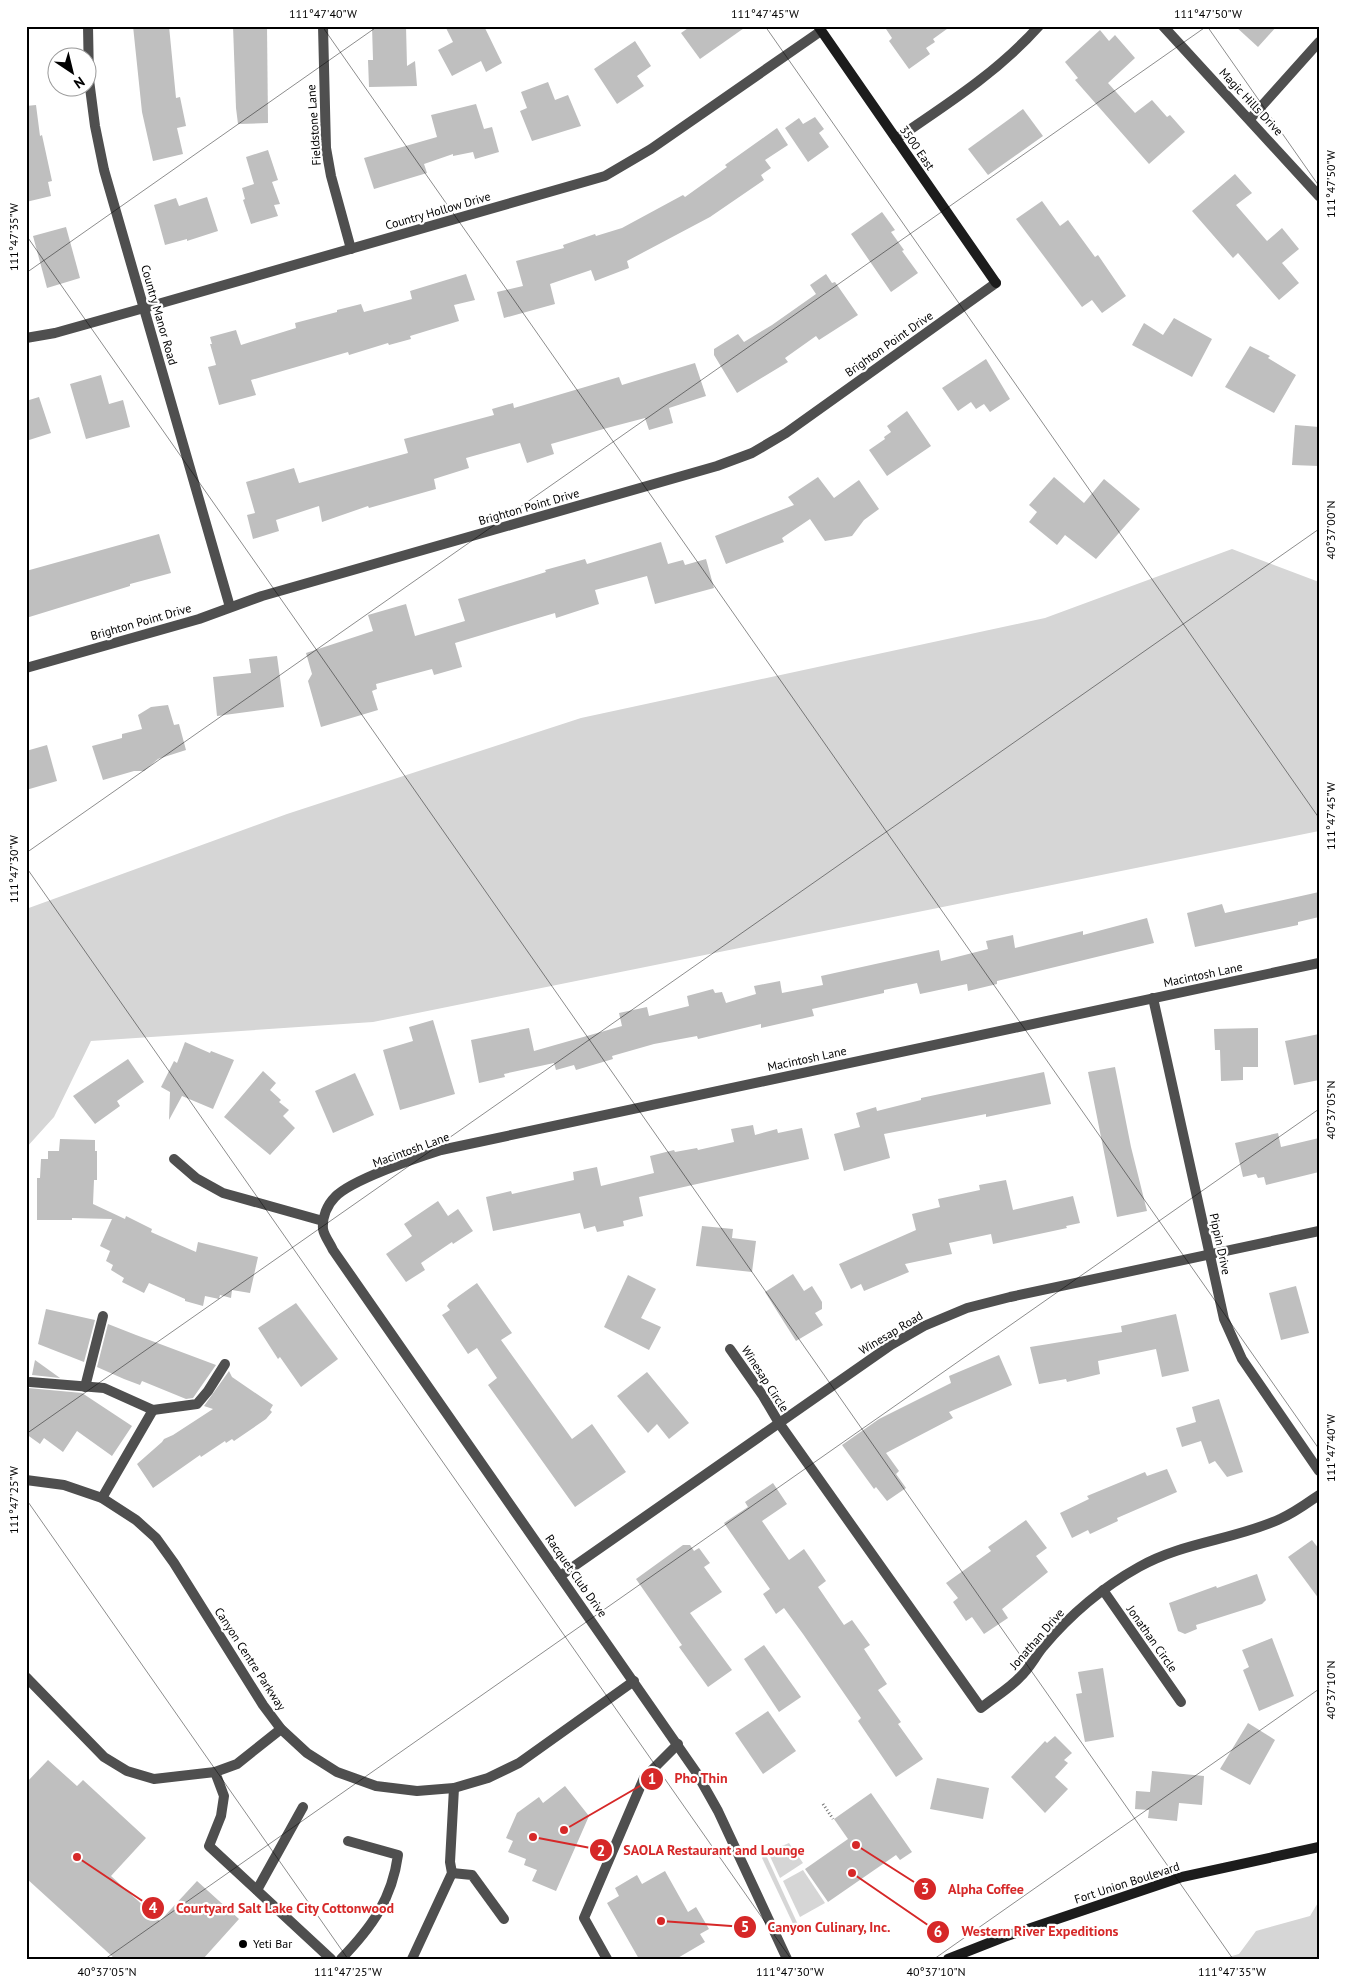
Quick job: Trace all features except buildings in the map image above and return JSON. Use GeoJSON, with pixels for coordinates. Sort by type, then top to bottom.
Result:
{"type":"FeatureCollection","features":[{"type":"Feature","properties":{"kind":"main road","name":"3500 East"},"geometry":{"type":"LineString","coordinates":[[820,29],[996,284]]}},
{"type":"Feature","properties":{"kind":"main road","name":"Fort Union Boulevard"},"geometry":{"type":"LineString","coordinates":[[948,1959],[1004,1937],[1182,1877],[1319,1847]]}},
{"type":"Feature","properties":{"kind":"street","name":"Country Manor Road"},"geometry":{"type":"LineString","coordinates":[[88,26],[89,80],[95,126],[104,170],[230,607]]}},
{"type":"Feature","properties":{"kind":"street","name":"Fieldstone Lane"},"geometry":{"type":"LineString","coordinates":[[322,26],[326,148],[331,176],[351,249]]}},
{"type":"Feature","properties":{"kind":"street"},"geometry":{"type":"LineString","coordinates":[[896,139],[983,78],[1039,26]]}},
{"type":"Feature","properties":{"kind":"street","name":"Magic Hills Drive"},"geometry":{"type":"LineString","coordinates":[[1163,26],[1319,196]]}},
{"type":"Feature","properties":{"kind":"street","name":"Country Hollow Drive"},"geometry":{"type":"LineString","coordinates":[[26,338],[55,333],[605,176],[651,149],[820,29]]}},
{"type":"Feature","properties":{"kind":"street"},"geometry":{"type":"LineString","coordinates":[[1250,119],[1319,42]]}},
{"type":"Feature","properties":{"kind":"street","name":"Brighton Point Drive"},"geometry":{"type":"LineString","coordinates":[[26,668],[199,619],[262,596],[680,477],[752,453],[786,433],[996,284]]}},
{"type":"Feature","properties":{"kind":"street","name":"Macintosh Lane"},"geometry":{"type":"LineString","coordinates":[[323,1221],[326,1210],[335,1197],[350,1186],[414,1159],[441,1150],[1319,963]]}},
{"type":"Feature","properties":{"kind":"street","name":"Pippin Drive"},"geometry":{"type":"LineString","coordinates":[[1153,998],[1224,1319],[1231,1339],[1251,1374],[1319,1471]]}},
{"type":"Feature","properties":{"kind":"street"},"geometry":{"type":"LineString","coordinates":[[174,1160],[196,1178],[223,1193],[323,1221]]}},
{"type":"Feature","properties":{"kind":"street","name":"Racquet Club Drive"},"geometry":{"type":"LineString","coordinates":[[323,1221],[323,1230],[334,1250],[678,1744],[718,1811],[787,1959]]}},
{"type":"Feature","properties":{"kind":"street","name":"Winesap Road"},"geometry":{"type":"LineString","coordinates":[[560,1576],[891,1345],[924,1326],[967,1308],[1010,1297],[1319,1231]]}},
{"type":"Feature","properties":{"kind":"street"},"geometry":{"type":"LineString","coordinates":[[85,1386],[103,1316]]}},
{"type":"Feature","properties":{"kind":"street","name":"Winesap Circle"},"geometry":{"type":"LineString","coordinates":[[730,1349],[763,1396],[779,1423]]}},
{"type":"Feature","properties":{"kind":"street"},"geometry":{"type":"LineString","coordinates":[[30,1382],[104,1388],[153,1410],[197,1404],[208,1391],[225,1364]]}},
{"type":"Feature","properties":{"kind":"street"},"geometry":{"type":"LineString","coordinates":[[102,1498],[153,1410]]}},
{"type":"Feature","properties":{"kind":"street","name":"Jonathan Drive"},"geometry":{"type":"LineString","coordinates":[[779,1423],[981,1708],[1020,1677],[1044,1646],[1070,1618],[1103,1590],[1139,1567],[1174,1551],[1280,1519],[1319,1495]]}},
{"type":"Feature","properties":{"kind":"street","name":"Canyon Centre Parkway"},"geometry":{"type":"LineString","coordinates":[[26,1480],[64,1485],[102,1498],[136,1520],[156,1538],[174,1563],[263,1705],[281,1729],[307,1753],[337,1772],[376,1786],[417,1791],[454,1788],[488,1778],[519,1763],[634,1681]]}},
{"type":"Feature","properties":{"kind":"street","name":"Jonathan Circle"},"geometry":{"type":"LineString","coordinates":[[1103,1590],[1181,1702]]}},
{"type":"Feature","properties":{"kind":"street"},"geometry":{"type":"LineString","coordinates":[[26,1677],[104,1757],[127,1771],[154,1779],[215,1772],[236,1764],[281,1729]]}},
{"type":"Feature","properties":{"kind":"street"},"geometry":{"type":"LineString","coordinates":[[607,1959],[584,1918],[644,1778],[678,1744]]}},
{"type":"Feature","properties":{"kind":"street"},"geometry":{"type":"LineString","coordinates":[[215,1772],[224,1796],[220,1816],[209,1846],[331,1959]]}},
{"type":"Feature","properties":{"kind":"street"},"geometry":{"type":"LineString","coordinates":[[412,1959],[452,1873],[450,1862],[454,1788]]}},
{"type":"Feature","properties":{"kind":"street"},"geometry":{"type":"LineString","coordinates":[[257,1890],[302,1807]]}},
{"type":"Feature","properties":{"kind":"street"},"geometry":{"type":"LineString","coordinates":[[341,1959],[372,1923],[385,1902],[395,1877],[398,1855],[348,1841]]}},
{"type":"Feature","properties":{"kind":"street"},"geometry":{"type":"LineString","coordinates":[[452,1873],[472,1874],[504,1918]]}},
{"type":"Feature","properties":{"kind":"path"},"geometry":{"type":"LineString","coordinates":[[823,1804],[833,1819]]}},
{"type":"Feature","properties":{"kind":"shaded area"},"geometry":{"type":"Polygon","coordinates":[[[1232,549],[1319,582],[1319,831],[373,1022],[91,1041],[54,1117],[26,1148],[26,909],[287,814],[581,718],[1045,618],[1232,549]]]}},
{"type":"Feature","properties":{"kind":"shaded area"},"geometry":{"type":"Polygon","coordinates":[[[789,1843],[803,1863],[780,1878],[768,1852],[789,1843]]]}},
{"type":"Feature","properties":{"kind":"shaded area"},"geometry":{"type":"Polygon","coordinates":[[[765,1853],[800,1929],[795,1928],[762,1858],[765,1853]]]}},
{"type":"Feature","properties":{"kind":"shaded area"},"geometry":{"type":"Polygon","coordinates":[[[803,1870],[825,1903],[800,1917],[783,1881],[803,1870]]]}},
{"type":"Feature","properties":{"kind":"shaded area"},"geometry":{"type":"Polygon","coordinates":[[[1319,1901],[1319,1959],[1221,1959],[1239,1954],[1256,1931],[1310,1916],[1319,1901]]]}},
{"type":"Feature","properties":{"kind":"place","name":"Pho Thin"},"geometry":{"type":"Point","coordinates":[564,1830]}},
{"type":"Feature","properties":{"kind":"place","name":"SAOLA Restaurant and Lounge"},"geometry":{"type":"Point","coordinates":[533,1837]}},
{"type":"Feature","properties":{"kind":"place","name":"Alpha Coffee"},"geometry":{"type":"Point","coordinates":[856,1845]}},
{"type":"Feature","properties":{"kind":"place","name":"Courtyard Salt Lake City Cottonwood"},"geometry":{"type":"Point","coordinates":[77,1857]}},
{"type":"Feature","properties":{"kind":"place","name":"Western River Expeditions"},"geometry":{"type":"Point","coordinates":[852,1873]}},
{"type":"Feature","properties":{"kind":"place","name":"Canyon Culinary, Inc."},"geometry":{"type":"Point","coordinates":[661,1921]}},
{"type":"Feature","properties":{"kind":"place","name":"Yeti Bar"},"geometry":{"type":"Point","coordinates":[243,1944]}}]}
